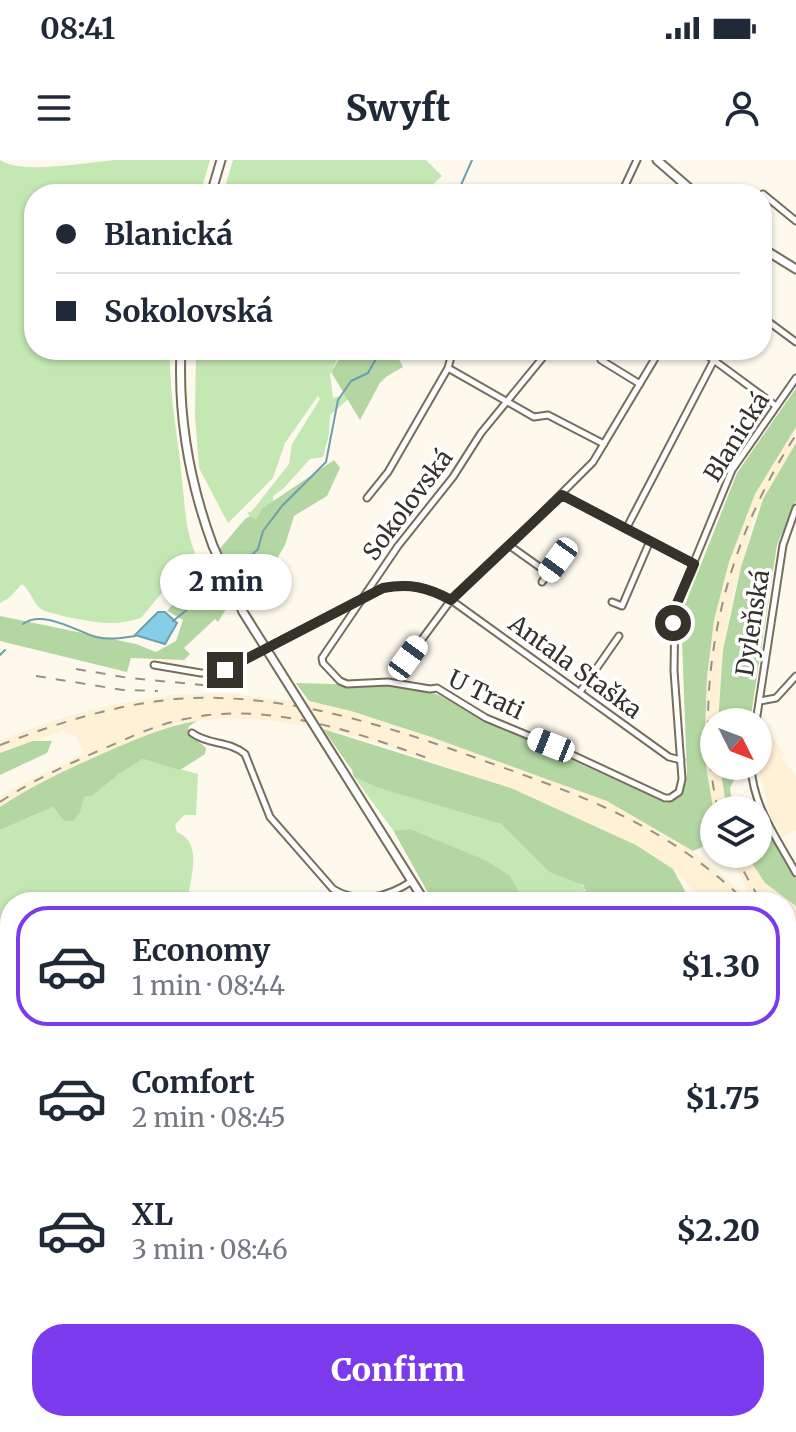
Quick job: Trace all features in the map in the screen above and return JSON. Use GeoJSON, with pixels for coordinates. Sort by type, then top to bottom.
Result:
{"type":"FeatureCollection","features":[{"type":"Feature","properties":{"kind":"main road"},"geometry":{"type":"LineString","coordinates":[[214,184],[221,160]]}},
{"type":"Feature","properties":{"kind":"main road"},"geometry":{"type":"LineString","coordinates":[[657,160],[685,184]]}},
{"type":"Feature","properties":{"kind":"main road"},"geometry":{"type":"LineString","coordinates":[[772,254],[796,269]]}},
{"type":"Feature","properties":{"kind":"main road"},"geometry":{"type":"LineString","coordinates":[[181,360],[181,392],[188,451],[199,504],[213,546],[243,612],[419,892]]}},
{"type":"Feature","properties":{"kind":"street"},"geometry":{"type":"LineString","coordinates":[[626,184],[637,160]]}},
{"type":"Feature","properties":{"kind":"street"},"geometry":{"type":"LineString","coordinates":[[772,201],[796,221]]}},
{"type":"Feature","properties":{"kind":"street"},"geometry":{"type":"LineString","coordinates":[[772,324],[796,342]]}},
{"type":"Feature","properties":{"kind":"street"},"geometry":{"type":"LineString","coordinates":[[367,498],[388,472],[450,360]]}},
{"type":"Feature","properties":{"kind":"street","name":"Sokolovská"},"geometry":{"type":"LineString","coordinates":[[154,665],[210,674],[225,670],[366,596],[398,546],[453,477],[505,401],[540,360]]}},
{"type":"Feature","properties":{"kind":"street"},"geometry":{"type":"LineString","coordinates":[[601,360],[640,384]]}},
{"type":"Feature","properties":{"kind":"street"},"geometry":{"type":"LineString","coordinates":[[408,658],[451,600],[593,462],[654,360]]}},
{"type":"Feature","properties":{"kind":"street"},"geometry":{"type":"LineString","coordinates":[[626,529],[714,360],[776,406]]}},
{"type":"Feature","properties":{"kind":"street"},"geometry":{"type":"LineString","coordinates":[[448,368],[534,417],[548,415],[604,444]]}},
{"type":"Feature","properties":{"kind":"street","name":"Blanická"},"geometry":{"type":"LineString","coordinates":[[675,795],[682,786],[674,671],[674,616],[732,470],[796,378]]}},
{"type":"Feature","properties":{"kind":"street"},"geometry":{"type":"LineString","coordinates":[[562,495],[694,564]]}},
{"type":"Feature","properties":{"kind":"street","name":"Dyleňská"},"geometry":{"type":"LineString","coordinates":[[759,708],[788,530],[795,512]]}},
{"type":"Feature","properties":{"kind":"street"},"geometry":{"type":"LineString","coordinates":[[788,530],[796,523]]}},
{"type":"Feature","properties":{"kind":"street"},"geometry":{"type":"LineString","coordinates":[[612,602],[622,606],[650,541]]}},
{"type":"Feature","properties":{"kind":"street"},"geometry":{"type":"LineString","coordinates":[[510,546],[548,573]]}},
{"type":"Feature","properties":{"kind":"street"},"geometry":{"type":"LineString","coordinates":[[542,582],[568,546]]}},
{"type":"Feature","properties":{"kind":"street","name":"Antala Staška"},"geometry":{"type":"LineString","coordinates":[[366,596],[383,588],[408,585],[428,589],[451,600],[669,757],[681,760]]}},
{"type":"Feature","properties":{"kind":"street","name":"U Trati"},"geometry":{"type":"LineString","coordinates":[[366,596],[322,658],[340,681],[347,684],[388,682],[437,688],[486,718],[665,798],[675,795]]}},
{"type":"Feature","properties":{"kind":"street"},"geometry":{"type":"LineString","coordinates":[[580,692],[619,636]]}},
{"type":"Feature","properties":{"kind":"street"},"geometry":{"type":"LineString","coordinates":[[760,701],[776,698],[796,676]]}},
{"type":"Feature","properties":{"kind":"street"},"geometry":{"type":"LineString","coordinates":[[192,733],[206,741],[239,749],[245,754],[270,817],[338,892]]}},
{"type":"Feature","properties":{"kind":"street"},"geometry":{"type":"LineString","coordinates":[[752,780],[759,806],[796,873]]}},
{"type":"Feature","properties":{"kind":"street"},"geometry":{"type":"LineString","coordinates":[[393,892],[412,881]]}},
{"type":"Feature","properties":{"kind":"shaded area"},"geometry":{"type":"Polygon","coordinates":[[[796,427],[796,443],[763,498],[754,520],[734,593],[723,650],[719,708],[706,708],[714,620],[729,562],[755,494],[796,427]]]}},
{"type":"Feature","properties":{"kind":"shaded area"},"geometry":{"type":"Polygon","coordinates":[[[223,693],[309,701],[351,711],[521,768],[607,801],[641,818],[700,856],[700,868],[714,868],[742,892],[695,892],[673,869],[636,845],[511,788],[360,738],[322,729],[271,720],[222,718],[175,724],[40,783],[0,807],[0,797],[12,789],[84,753],[76,736],[63,731],[0,753],[0,740],[58,719],[114,704],[174,695],[223,693]]]}},
{"type":"Feature","properties":{"kind":"shaded area"},"geometry":{"type":"Polygon","coordinates":[[[772,736],[785,754],[781,757],[796,776],[796,830],[782,838],[772,817],[772,796],[765,796],[761,780],[772,780],[772,736]]]}},
{"type":"Feature","properties":{"kind":"shaded area"},"geometry":{"type":"Polygon","coordinates":[[[708,780],[723,780],[725,796],[711,796],[708,780]]]}},
{"type":"Feature","properties":{"kind":"shaded area"},"geometry":{"type":"Polygon","coordinates":[[[736,868],[755,868],[765,883],[777,892],[744,892],[747,889],[736,868]]]}},
{"type":"Feature","properties":{"kind":"green space"},"geometry":{"type":"Polygon","coordinates":[[[0,160],[22,167],[38,167],[116,160],[210,160],[203,184],[24,184],[24,360],[170,360],[186,517],[195,553],[141,618],[104,623],[45,611],[22,584],[0,603],[0,160]]]}},
{"type":"Feature","properties":{"kind":"green space"},"geometry":{"type":"Polygon","coordinates":[[[233,160],[426,160],[442,176],[434,184],[226,184],[233,160]]]}},
{"type":"Feature","properties":{"kind":"green space"},"geometry":{"type":"Polygon","coordinates":[[[196,360],[337,360],[330,374],[333,398],[341,396],[367,377],[397,364],[382,382],[367,383],[330,415],[323,457],[310,459],[273,496],[275,524],[253,518],[247,513],[252,511],[289,464],[292,444],[320,399],[318,396],[285,443],[273,478],[228,523],[199,468],[195,415],[196,360]]]}},
{"type":"Feature","properties":{"kind":"green space"},"geometry":{"type":"Polygon","coordinates":[[[339,360],[399,360],[403,367],[382,379],[360,420],[331,372],[339,360]]]}},
{"type":"Feature","properties":{"kind":"green space"},"geometry":{"type":"Polygon","coordinates":[[[796,388],[796,427],[755,494],[729,562],[714,620],[706,708],[700,708],[700,780],[708,780],[711,796],[700,796],[700,848],[693,851],[607,801],[431,737],[309,701],[296,683],[407,686],[439,695],[480,718],[666,803],[676,799],[687,775],[681,615],[737,473],[796,388]]]}},
{"type":"Feature","properties":{"kind":"green space"},"geometry":{"type":"Polygon","coordinates":[[[796,443],[796,501],[777,545],[752,708],[719,708],[723,650],[741,567],[763,499],[796,443]]]}},
{"type":"Feature","properties":{"kind":"green space"},"geometry":{"type":"Polygon","coordinates":[[[334,460],[340,468],[327,496],[294,516],[285,545],[274,564],[240,587],[218,622],[215,619],[184,648],[190,654],[184,660],[131,658],[127,672],[0,641],[0,616],[136,644],[156,652],[176,641],[183,620],[167,611],[245,519],[250,516],[256,519],[263,508],[334,460]]]}},
{"type":"Feature","properties":{"kind":"green space"},"geometry":{"type":"Polygon","coordinates":[[[197,721],[189,726],[188,732],[206,748],[205,754],[180,770],[143,759],[92,796],[84,797],[80,812],[73,821],[64,821],[53,807],[0,830],[0,807],[25,792],[138,738],[197,721]]]}},
{"type":"Feature","properties":{"kind":"green space"},"geometry":{"type":"Polygon","coordinates":[[[323,729],[511,788],[636,845],[673,869],[685,892],[584,892],[586,890],[583,885],[549,872],[501,824],[379,788],[354,777],[323,729]]]}},
{"type":"Feature","properties":{"kind":"green space"},"geometry":{"type":"Polygon","coordinates":[[[33,741],[52,741],[47,753],[0,775],[0,753],[33,741]]]}},
{"type":"Feature","properties":{"kind":"green space"},"geometry":{"type":"Polygon","coordinates":[[[143,759],[198,774],[196,815],[184,815],[175,825],[193,853],[189,892],[0,892],[0,830],[53,807],[64,821],[84,797],[92,796],[143,759]]]}},
{"type":"Feature","properties":{"kind":"green space"},"geometry":{"type":"Polygon","coordinates":[[[354,777],[380,788],[501,824],[549,872],[579,883],[586,889],[583,892],[518,892],[410,829],[393,830],[354,777]]]}},
{"type":"Feature","properties":{"kind":"green space"},"geometry":{"type":"Polygon","coordinates":[[[722,780],[734,780],[730,788],[731,796],[725,796],[722,780]]]}},
{"type":"Feature","properties":{"kind":"green space"},"geometry":{"type":"Polygon","coordinates":[[[410,829],[487,861],[510,876],[519,892],[427,892],[393,830],[410,829]]]}},
{"type":"Feature","properties":{"kind":"green space"},"geometry":{"type":"Polygon","coordinates":[[[772,838],[796,879],[796,892],[777,892],[765,883],[755,868],[772,868],[772,838]]]}},
{"type":"Feature","properties":{"kind":"water"},"geometry":{"type":"Polygon","coordinates":[[[158,612],[165,612],[177,623],[165,644],[135,635],[158,612]]]}},
{"type":"Feature","properties":{"kind":"waterway"},"geometry":{"type":"LineString","coordinates":[[461,184],[472,160]]}},
{"type":"Feature","properties":{"kind":"waterway"},"geometry":{"type":"LineString","coordinates":[[231,575],[258,549],[263,531],[282,506],[326,462],[338,400],[351,381],[368,373],[375,360]]}},
{"type":"Feature","properties":{"kind":"waterway"},"geometry":{"type":"LineString","coordinates":[[220,584],[226,579]]}},
{"type":"Feature","properties":{"kind":"waterway"},"geometry":{"type":"LineString","coordinates":[[173,621],[213,589]]}},
{"type":"Feature","properties":{"kind":"waterway"},"geometry":{"type":"LineString","coordinates":[[23,624],[40,619],[96,637],[135,636]]}},
{"type":"Feature","properties":{"kind":"waterway"},"geometry":{"type":"LineString","coordinates":[[0,655],[5,650]]}},
{"type":"Feature","properties":{"kind":"railway"},"geometry":{"type":"LineString","coordinates":[[716,796],[710,762],[708,713],[711,664],[720,615],[750,520],[771,476],[796,435]]}},
{"type":"Feature","properties":{"kind":"railway"},"geometry":{"type":"LineString","coordinates":[[76,669],[129,678],[235,688]]}},
{"type":"Feature","properties":{"kind":"railway"},"geometry":{"type":"LineString","coordinates":[[36,676],[123,690],[158,691]]}},
{"type":"Feature","properties":{"kind":"railway"},"geometry":{"type":"LineString","coordinates":[[0,745],[47,728],[143,703],[230,698],[304,708],[412,736],[589,800],[686,852],[735,892]]}},
{"type":"Feature","properties":{"kind":"railway"},"geometry":{"type":"LineString","coordinates":[[0,802],[48,774],[141,733],[185,719],[216,714],[279,716],[310,722],[371,738],[430,759]]}},
{"type":"Feature","properties":{"kind":"railway"},"geometry":{"type":"LineString","coordinates":[[742,868],[755,892]]}},
{"type":"Feature","properties":{"kind":"route"},"geometry":{"type":"LineString","coordinates":[[225,670],[383,588],[418,586],[451,600],[562,495],[694,564],[675,608],[673,623]]}}]}
